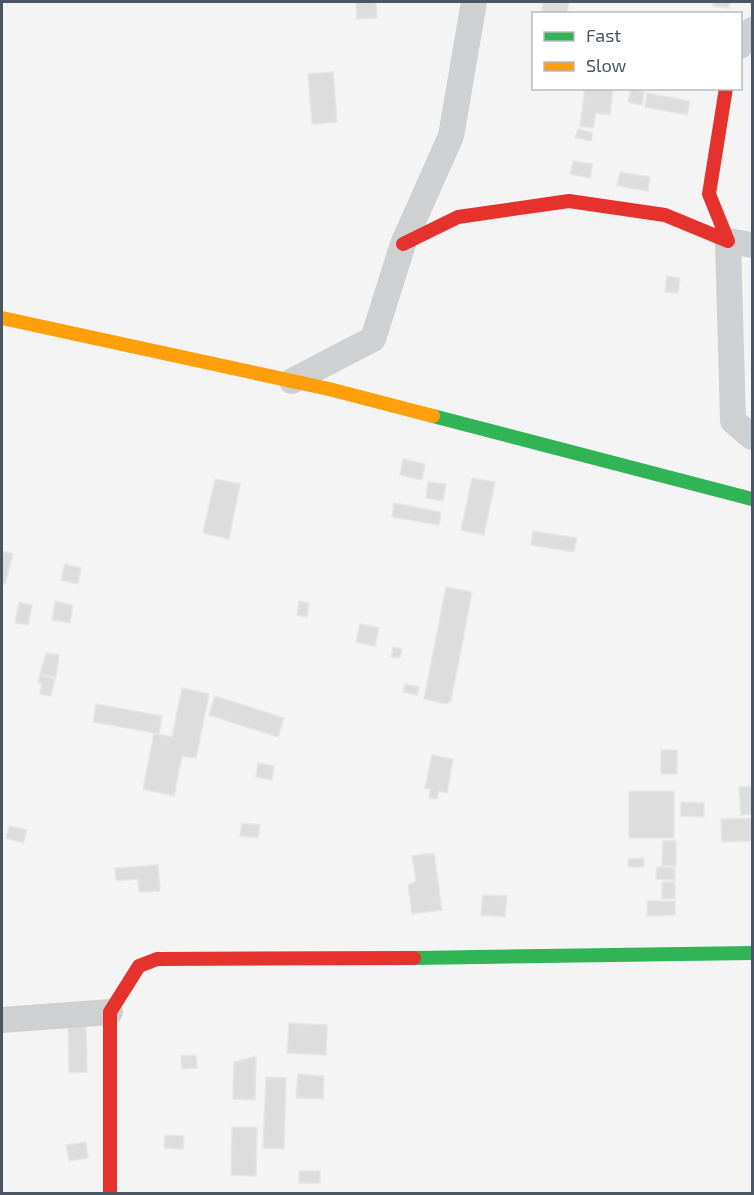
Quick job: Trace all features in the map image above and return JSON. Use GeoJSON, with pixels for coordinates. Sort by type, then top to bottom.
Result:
{"type":"FeatureCollection","features":[{"type":"Feature","properties":{"kind":"street"},"geometry":{"type":"LineString","coordinates":[[292,381],[373,339],[403,244],[451,136],[474,2]]}},
{"type":"Feature","properties":{"kind":"street"},"geometry":{"type":"LineString","coordinates":[[742,45],[753,30]]}},
{"type":"Feature","properties":{"kind":"street"},"geometry":{"type":"LineString","coordinates":[[726,90],[709,194],[740,243],[733,421],[753,437]]}},
{"type":"Feature","properties":{"kind":"street"},"geometry":{"type":"LineString","coordinates":[[403,244],[458,217],[568,201],[665,215],[740,243]]}},
{"type":"Feature","properties":{"kind":"street"},"geometry":{"type":"LineString","coordinates":[[2,318],[292,381],[753,499]]}},
{"type":"Feature","properties":{"kind":"street"},"geometry":{"type":"LineString","coordinates":[[110,1194],[110,1012],[140,966],[157,959],[354,959],[753,953]]}},
{"type":"Feature","properties":{"kind":"street"},"geometry":{"type":"LineString","coordinates":[[2,1020],[110,1012]]}},
{"type":"Feature","properties":{"kind":"building"},"geometry":{"type":"Polygon","coordinates":[[[356,2],[376,2],[377,18],[357,19],[356,2]]]}},
{"type":"Feature","properties":{"kind":"building"},"geometry":{"type":"Polygon","coordinates":[[[543,2],[569,2],[567,12],[541,12],[543,2]]]}},
{"type":"Feature","properties":{"kind":"building"},"geometry":{"type":"Polygon","coordinates":[[[713,2],[730,2],[729,8],[713,6],[713,2]]]}},
{"type":"Feature","properties":{"kind":"building"},"geometry":{"type":"Polygon","coordinates":[[[333,72],[337,122],[312,124],[308,74],[333,72]]]}},
{"type":"Feature","properties":{"kind":"building"},"geometry":{"type":"Polygon","coordinates":[[[585,90],[613,90],[610,115],[596,113],[593,128],[580,126],[585,90]]]}},
{"type":"Feature","properties":{"kind":"building"},"geometry":{"type":"Polygon","coordinates":[[[631,90],[644,92],[642,105],[628,102],[631,90]]]}},
{"type":"Feature","properties":{"kind":"building"},"geometry":{"type":"Polygon","coordinates":[[[647,93],[690,101],[687,115],[645,107],[647,93]]]}},
{"type":"Feature","properties":{"kind":"building"},"geometry":{"type":"Polygon","coordinates":[[[578,129],[593,133],[591,141],[575,138],[578,129]]]}},
{"type":"Feature","properties":{"kind":"building"},"geometry":{"type":"Polygon","coordinates":[[[573,161],[593,164],[590,178],[570,174],[573,161]]]}},
{"type":"Feature","properties":{"kind":"building"},"geometry":{"type":"Polygon","coordinates":[[[620,172],[650,177],[648,191],[617,186],[620,172]]]}},
{"type":"Feature","properties":{"kind":"building"},"geometry":{"type":"Polygon","coordinates":[[[667,276],[680,278],[678,293],[665,292],[667,276]]]}},
{"type":"Feature","properties":{"kind":"building"},"geometry":{"type":"Polygon","coordinates":[[[403,459],[425,464],[422,480],[400,475],[403,459]]]}},
{"type":"Feature","properties":{"kind":"building"},"geometry":{"type":"Polygon","coordinates":[[[472,478],[495,482],[484,535],[461,530],[472,478]]]}},
{"type":"Feature","properties":{"kind":"building"},"geometry":{"type":"Polygon","coordinates":[[[215,479],[240,484],[229,539],[203,533],[215,479]]]}},
{"type":"Feature","properties":{"kind":"building"},"geometry":{"type":"Polygon","coordinates":[[[428,482],[446,484],[443,501],[426,498],[428,482]]]}},
{"type":"Feature","properties":{"kind":"building"},"geometry":{"type":"Polygon","coordinates":[[[394,503],[441,512],[439,525],[392,517],[394,503]]]}},
{"type":"Feature","properties":{"kind":"building"},"geometry":{"type":"Polygon","coordinates":[[[533,531],[577,538],[574,552],[531,545],[533,531]]]}},
{"type":"Feature","properties":{"kind":"building"},"geometry":{"type":"Polygon","coordinates":[[[2,551],[13,554],[5,584],[2,583],[2,551]]]}},
{"type":"Feature","properties":{"kind":"building"},"geometry":{"type":"Polygon","coordinates":[[[65,564],[81,568],[78,584],[61,580],[65,564]]]}},
{"type":"Feature","properties":{"kind":"building"},"geometry":{"type":"Polygon","coordinates":[[[446,587],[472,592],[451,701],[446,704],[424,699],[446,587]]]}},
{"type":"Feature","properties":{"kind":"building"},"geometry":{"type":"Polygon","coordinates":[[[55,601],[73,605],[70,623],[52,620],[55,601]]]}},
{"type":"Feature","properties":{"kind":"building"},"geometry":{"type":"Polygon","coordinates":[[[299,601],[309,603],[307,617],[297,615],[299,601]]]}},
{"type":"Feature","properties":{"kind":"building"},"geometry":{"type":"Polygon","coordinates":[[[19,602],[32,605],[28,625],[15,623],[19,602]]]}},
{"type":"Feature","properties":{"kind":"building"},"geometry":{"type":"Polygon","coordinates":[[[360,624],[379,628],[375,646],[356,642],[360,624]]]}},
{"type":"Feature","properties":{"kind":"building"},"geometry":{"type":"Polygon","coordinates":[[[393,647],[402,649],[400,658],[391,657],[393,647]]]}},
{"type":"Feature","properties":{"kind":"building"},"geometry":{"type":"Polygon","coordinates":[[[46,653],[59,655],[56,677],[40,674],[46,653]]]}},
{"type":"Feature","properties":{"kind":"building"},"geometry":{"type":"Polygon","coordinates":[[[40,675],[55,679],[51,696],[40,694],[42,684],[38,683],[40,675]]]}},
{"type":"Feature","properties":{"kind":"building"},"geometry":{"type":"Polygon","coordinates":[[[405,684],[419,687],[417,695],[403,692],[405,684]]]}},
{"type":"Feature","properties":{"kind":"building"},"geometry":{"type":"Polygon","coordinates":[[[182,688],[209,694],[196,758],[182,756],[174,796],[143,789],[154,733],[172,737],[182,688]]]}},
{"type":"Feature","properties":{"kind":"building"},"geometry":{"type":"Polygon","coordinates":[[[215,696],[284,718],[278,737],[209,715],[215,696]]]}},
{"type":"Feature","properties":{"kind":"building"},"geometry":{"type":"Polygon","coordinates":[[[96,704],[162,716],[159,734],[93,722],[96,704]]]}},
{"type":"Feature","properties":{"kind":"building"},"geometry":{"type":"Polygon","coordinates":[[[661,750],[677,750],[677,774],[661,774],[661,750]]]}},
{"type":"Feature","properties":{"kind":"building"},"geometry":{"type":"Polygon","coordinates":[[[432,755],[453,759],[447,793],[439,791],[437,799],[429,798],[430,789],[425,788],[432,755]]]}},
{"type":"Feature","properties":{"kind":"building"},"geometry":{"type":"Polygon","coordinates":[[[258,763],[274,766],[272,780],[256,777],[258,763]]]}},
{"type":"Feature","properties":{"kind":"building"},"geometry":{"type":"Polygon","coordinates":[[[752,786],[752,814],[741,815],[739,787],[752,786]]]}},
{"type":"Feature","properties":{"kind":"building"},"geometry":{"type":"Polygon","coordinates":[[[629,791],[674,791],[674,838],[629,838],[629,791]]]}},
{"type":"Feature","properties":{"kind":"building"},"geometry":{"type":"Polygon","coordinates":[[[681,802],[704,803],[704,817],[681,816],[681,802]]]}},
{"type":"Feature","properties":{"kind":"building"},"geometry":{"type":"Polygon","coordinates":[[[752,818],[752,841],[722,842],[721,819],[752,818]]]}},
{"type":"Feature","properties":{"kind":"building"},"geometry":{"type":"Polygon","coordinates":[[[242,823],[260,825],[258,838],[240,836],[242,823]]]}},
{"type":"Feature","properties":{"kind":"building"},"geometry":{"type":"Polygon","coordinates":[[[9,826],[27,830],[23,843],[6,838],[9,826]]]}},
{"type":"Feature","properties":{"kind":"building"},"geometry":{"type":"Polygon","coordinates":[[[663,841],[676,841],[676,866],[662,866],[663,841]]]}},
{"type":"Feature","properties":{"kind":"building"},"geometry":{"type":"Polygon","coordinates":[[[434,853],[442,910],[412,914],[408,885],[416,881],[412,856],[434,853]]]}},
{"type":"Feature","properties":{"kind":"building"},"geometry":{"type":"Polygon","coordinates":[[[644,858],[644,867],[628,867],[628,859],[644,858]]]}},
{"type":"Feature","properties":{"kind":"building"},"geometry":{"type":"Polygon","coordinates":[[[158,865],[160,891],[139,892],[138,879],[116,881],[115,868],[158,865]]]}},
{"type":"Feature","properties":{"kind":"building"},"geometry":{"type":"Polygon","coordinates":[[[657,867],[675,868],[675,880],[656,879],[657,867]]]}},
{"type":"Feature","properties":{"kind":"building"},"geometry":{"type":"Polygon","coordinates":[[[662,882],[675,882],[675,898],[662,899],[662,882]]]}},
{"type":"Feature","properties":{"kind":"building"},"geometry":{"type":"Polygon","coordinates":[[[483,895],[507,896],[505,917],[481,915],[483,895]]]}},
{"type":"Feature","properties":{"kind":"building"},"geometry":{"type":"Polygon","coordinates":[[[647,901],[675,901],[675,915],[647,916],[647,901]]]}},
{"type":"Feature","properties":{"kind":"building"},"geometry":{"type":"Polygon","coordinates":[[[86,1023],[87,1072],[69,1073],[68,1024],[86,1023]]]}},
{"type":"Feature","properties":{"kind":"building"},"geometry":{"type":"Polygon","coordinates":[[[289,1023],[327,1025],[326,1055],[287,1053],[289,1023]]]}},
{"type":"Feature","properties":{"kind":"building"},"geometry":{"type":"Polygon","coordinates":[[[196,1055],[197,1068],[182,1069],[181,1056],[196,1055]]]}},
{"type":"Feature","properties":{"kind":"building"},"geometry":{"type":"Polygon","coordinates":[[[256,1056],[255,1100],[233,1099],[234,1062],[256,1056]]]}},
{"type":"Feature","properties":{"kind":"building"},"geometry":{"type":"Polygon","coordinates":[[[298,1074],[324,1076],[323,1099],[296,1098],[298,1074]]]}},
{"type":"Feature","properties":{"kind":"building"},"geometry":{"type":"Polygon","coordinates":[[[266,1077],[286,1078],[284,1149],[263,1148],[266,1077]]]}},
{"type":"Feature","properties":{"kind":"building"},"geometry":{"type":"Polygon","coordinates":[[[232,1127],[257,1127],[256,1176],[231,1175],[232,1127]]]}},
{"type":"Feature","properties":{"kind":"building"},"geometry":{"type":"Polygon","coordinates":[[[165,1135],[184,1136],[183,1149],[164,1148],[165,1135]]]}},
{"type":"Feature","properties":{"kind":"building"},"geometry":{"type":"Polygon","coordinates":[[[86,1142],[88,1158],[69,1161],[66,1145],[86,1142]]]}},
{"type":"Feature","properties":{"kind":"building"},"geometry":{"type":"Polygon","coordinates":[[[299,1171],[320,1171],[320,1183],[299,1183],[299,1171]]]}},
{"type":"Feature","properties":{"kind":"traffic: fast"},"geometry":{"type":"LineString","coordinates":[[433,416],[752,499]]}},
{"type":"Feature","properties":{"kind":"traffic: fast"},"geometry":{"type":"LineString","coordinates":[[414,958],[752,953]]}},
{"type":"Feature","properties":{"kind":"traffic: slow"},"geometry":{"type":"LineString","coordinates":[[2,318],[329,389],[433,416]]}},
{"type":"Feature","properties":{"kind":"traffic: jam"},"geometry":{"type":"LineString","coordinates":[[403,244],[458,217],[569,201],[665,215],[728,241],[709,194],[726,90]]}},
{"type":"Feature","properties":{"kind":"traffic: jam"},"geometry":{"type":"LineString","coordinates":[[110,1194],[110,1012],[139,966],[157,959],[414,958]]}}]}
